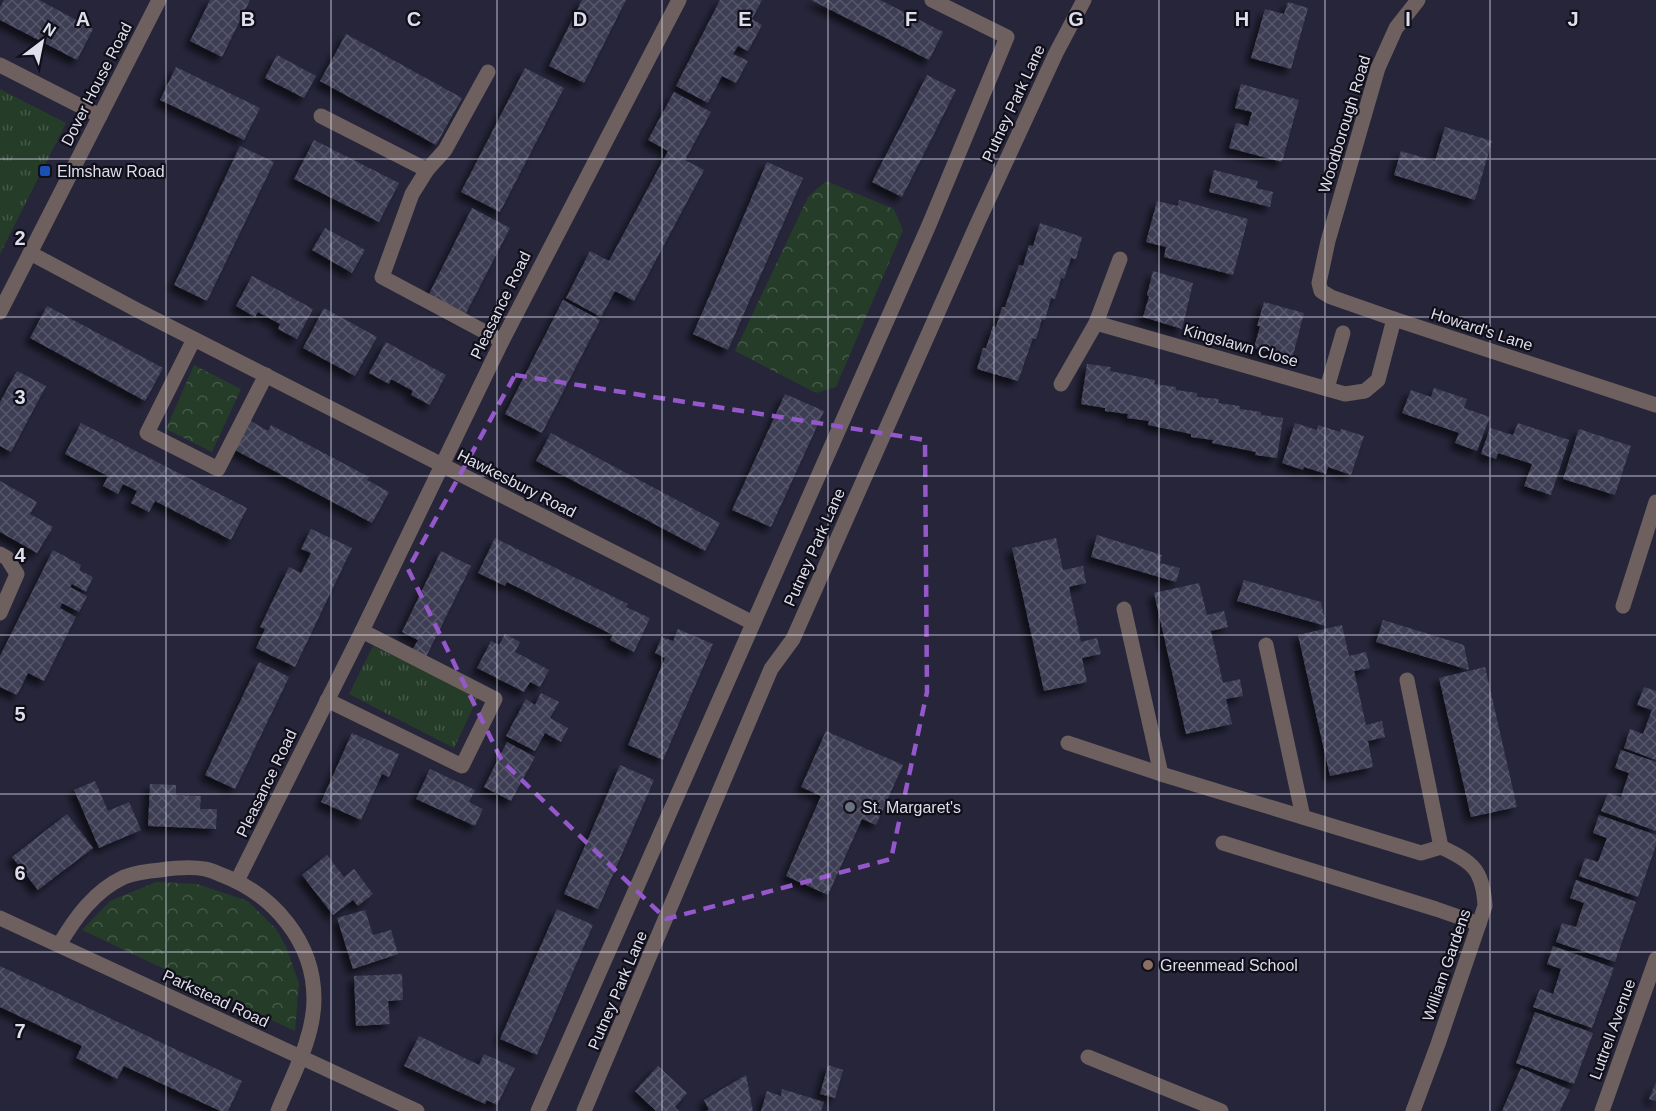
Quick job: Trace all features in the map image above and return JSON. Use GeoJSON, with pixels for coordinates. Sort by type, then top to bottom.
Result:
{"type":"FeatureCollection","features":[{"type":"Feature","properties":{"kind":"street","name":"Dover House Road"},"geometry":{"type":"LineString","coordinates":[[0,312],[159,0]]}},
{"type":"Feature","properties":{"kind":"street","name":"Pleasance Road"},"geometry":{"type":"LineString","coordinates":[[237,881],[362,631],[502,341],[679,0]]}},
{"type":"Feature","properties":{"kind":"street","name":"Putney Park Lane"},"geometry":{"type":"LineString","coordinates":[[538,1111],[929,225],[1007,37],[932,0]]}},
{"type":"Feature","properties":{"kind":"street","name":"Putney Park Lane"},"geometry":{"type":"LineString","coordinates":[[584,1111],[771,669],[793,639],[978,222],[1056,53],[1084,0]]}},
{"type":"Feature","properties":{"kind":"street","name":"Woodborough Road"},"geometry":{"type":"LineString","coordinates":[[1322,267],[1378,68],[1395,28],[1418,0]]}},
{"type":"Feature","properties":{"kind":"street"},"geometry":{"type":"LineString","coordinates":[[0,65],[100,116]]}},
{"type":"Feature","properties":{"kind":"street"},"geometry":{"type":"LineString","coordinates":[[488,72],[445,150],[427,170],[412,194],[382,278],[502,341]]}},
{"type":"Feature","properties":{"kind":"street"},"geometry":{"type":"LineString","coordinates":[[321,116],[427,170]]}},
{"type":"Feature","properties":{"kind":"street","name":"Hawkesbury Road"},"geometry":{"type":"LineString","coordinates":[[30,254],[753,623]]}},
{"type":"Feature","properties":{"kind":"street"},"geometry":{"type":"LineString","coordinates":[[1061,384],[1096,323],[1120,259]]}},
{"type":"Feature","properties":{"kind":"street","name":"Howard's Lane"},"geometry":{"type":"LineString","coordinates":[[1322,267],[1319,283],[1321,291],[1331,297],[1656,405]]}},
{"type":"Feature","properties":{"kind":"street","name":"Kingslawn Close"},"geometry":{"type":"LineString","coordinates":[[1096,323],[1345,394],[1365,391],[1378,380],[1394,319]]}},
{"type":"Feature","properties":{"kind":"street"},"geometry":{"type":"LineString","coordinates":[[1327,388],[1343,333]]}},
{"type":"Feature","properties":{"kind":"street"},"geometry":{"type":"LineString","coordinates":[[194,339],[147,433],[218,469],[266,375]]}},
{"type":"Feature","properties":{"kind":"street"},"geometry":{"type":"LineString","coordinates":[[1623,606],[1656,502]]}},
{"type":"Feature","properties":{"kind":"street"},"geometry":{"type":"LineString","coordinates":[[0,554],[7,558],[18,574],[0,613]]}},
{"type":"Feature","properties":{"kind":"street"},"geometry":{"type":"LineString","coordinates":[[1124,609],[1161,774]]}},
{"type":"Feature","properties":{"kind":"street"},"geometry":{"type":"LineString","coordinates":[[327,700],[462,766],[495,699],[362,631]]}},
{"type":"Feature","properties":{"kind":"street"},"geometry":{"type":"LineString","coordinates":[[1266,645],[1303,817]]}},
{"type":"Feature","properties":{"kind":"street"},"geometry":{"type":"LineString","coordinates":[[1068,743],[1161,774],[1422,853],[1441,847],[1407,680]]}},
{"type":"Feature","properties":{"kind":"street"},"geometry":{"type":"LineString","coordinates":[[1223,843],[1479,924]]}},
{"type":"Feature","properties":{"kind":"street","name":"William Gardens"},"geometry":{"type":"LineString","coordinates":[[1413,1111],[1485,906],[1484,883],[1466,858],[1441,847]]}},
{"type":"Feature","properties":{"kind":"street"},"geometry":{"type":"LineString","coordinates":[[59,945],[76,917],[96,896],[124,878],[149,871],[176,867],[206,869],[237,881],[264,897],[285,920],[300,943],[309,968],[314,997],[312,1024],[278,1111]]}},
{"type":"Feature","properties":{"kind":"street","name":"Parkstead Road"},"geometry":{"type":"LineString","coordinates":[[0,918],[417,1111]]}},
{"type":"Feature","properties":{"kind":"street","name":"Luttrell Avenue"},"geometry":{"type":"LineString","coordinates":[[1602,1111],[1656,959]]}},
{"type":"Feature","properties":{"kind":"street"},"geometry":{"type":"LineString","coordinates":[[1088,1057],[1221,1111]]}},
{"type":"Feature","properties":{"kind":"highlighted area"},"geometry":{"type":"Polygon","coordinates":[[[515,375],[925,440],[927,692],[891,859],[666,919],[502,761],[408,569],[515,375]]]}},
{"type":"Feature","properties":{"kind":"green space"},"geometry":{"type":"Polygon","coordinates":[[[0,89],[66,123],[0,254],[0,89]]]}},
{"type":"Feature","properties":{"kind":"green space"},"geometry":{"type":"Polygon","coordinates":[[[826,181],[894,209],[903,230],[836,387],[816,393],[735,351],[808,197],[826,181]]]}},
{"type":"Feature","properties":{"kind":"green space"},"geometry":{"type":"Polygon","coordinates":[[[194,365],[241,389],[212,452],[166,429],[194,365]]]}},
{"type":"Feature","properties":{"kind":"green space"},"geometry":{"type":"Polygon","coordinates":[[[373,646],[478,697],[454,748],[349,694],[373,646]]]}},
{"type":"Feature","properties":{"kind":"green space"},"geometry":{"type":"Polygon","coordinates":[[[156,882],[197,884],[248,901],[277,930],[287,949],[299,984],[295,1031],[82,930],[110,901],[156,882]]]}},
{"type":"Feature","properties":{"kind":"building"},"geometry":{"type":"Polygon","coordinates":[[[4,0],[39,0],[93,29],[77,60],[0,20],[0,7],[4,0]]]}},
{"type":"Feature","properties":{"kind":"building"},"geometry":{"type":"Polygon","coordinates":[[[210,0],[250,0],[222,57],[190,41],[210,0]]]}},
{"type":"Feature","properties":{"kind":"building"},"geometry":{"type":"Polygon","coordinates":[[[582,0],[626,0],[584,83],[549,66],[582,0]]]}},
{"type":"Feature","properties":{"kind":"building"},"geometry":{"type":"Polygon","coordinates":[[[720,0],[762,0],[752,19],[762,25],[748,51],[738,46],[733,54],[748,61],[736,83],[722,76],[708,103],[676,86],[720,0]]]}},
{"type":"Feature","properties":{"kind":"building"},"geometry":{"type":"Polygon","coordinates":[[[811,0],[880,0],[943,32],[929,60],[811,0]]]}},
{"type":"Feature","properties":{"kind":"building"},"geometry":{"type":"Polygon","coordinates":[[[1288,2],[1308,8],[1291,69],[1251,58],[1265,9],[1284,14],[1288,2]]]}},
{"type":"Feature","properties":{"kind":"building"},"geometry":{"type":"Polygon","coordinates":[[[346,34],[462,98],[436,145],[320,81],[346,34]]]}},
{"type":"Feature","properties":{"kind":"building"},"geometry":{"type":"Polygon","coordinates":[[[277,55],[316,76],[304,98],[265,78],[277,55]]]}},
{"type":"Feature","properties":{"kind":"building"},"geometry":{"type":"Polygon","coordinates":[[[176,67],[260,108],[244,140],[160,100],[176,67]]]}},
{"type":"Feature","properties":{"kind":"building"},"geometry":{"type":"Polygon","coordinates":[[[525,68],[564,88],[500,212],[461,192],[525,68]]]}},
{"type":"Feature","properties":{"kind":"building"},"geometry":{"type":"Polygon","coordinates":[[[927,75],[956,90],[902,197],[872,182],[927,75]]]}},
{"type":"Feature","properties":{"kind":"building"},"geometry":{"type":"Polygon","coordinates":[[[1241,84],[1299,100],[1282,162],[1229,148],[1236,123],[1248,126],[1252,112],[1235,108],[1241,84]]]}},
{"type":"Feature","properties":{"kind":"building"},"geometry":{"type":"Polygon","coordinates":[[[674,92],[711,112],[685,160],[704,170],[634,301],[615,291],[601,317],[566,298],[590,251],[609,261],[668,151],[648,140],[674,92]]]}},
{"type":"Feature","properties":{"kind":"building"},"geometry":{"type":"Polygon","coordinates":[[[1445,127],[1492,141],[1475,200],[1394,175],[1401,151],[1435,161],[1445,127]]]}},
{"type":"Feature","properties":{"kind":"building"},"geometry":{"type":"Polygon","coordinates":[[[314,140],[399,183],[379,222],[294,179],[314,140]]]}},
{"type":"Feature","properties":{"kind":"building"},"geometry":{"type":"Polygon","coordinates":[[[240,146],[274,162],[207,301],[174,285],[240,146]]]}},
{"type":"Feature","properties":{"kind":"building"},"geometry":{"type":"Polygon","coordinates":[[[767,162],[803,178],[728,350],[693,334],[767,162]]]}},
{"type":"Feature","properties":{"kind":"building"},"geometry":{"type":"Polygon","coordinates":[[[1214,170],[1258,181],[1256,188],[1273,192],[1270,207],[1209,192],[1214,170]]]}},
{"type":"Feature","properties":{"kind":"building"},"geometry":{"type":"Polygon","coordinates":[[[1179,200],[1248,219],[1233,275],[1164,257],[1166,247],[1146,242],[1157,201],[1178,206],[1179,200]]]}},
{"type":"Feature","properties":{"kind":"building"},"geometry":{"type":"Polygon","coordinates":[[[472,208],[510,228],[464,317],[427,298],[472,208]]]}},
{"type":"Feature","properties":{"kind":"building"},"geometry":{"type":"Polygon","coordinates":[[[1040,223],[1082,237],[1076,259],[1071,258],[1064,279],[1061,278],[1055,299],[1051,298],[1045,320],[1042,319],[1036,339],[1033,338],[1018,381],[977,369],[983,348],[986,348],[993,326],[996,327],[1002,307],[1005,307],[1019,265],[1023,266],[1029,245],[1033,246],[1040,223]]]}},
{"type":"Feature","properties":{"kind":"building"},"geometry":{"type":"Polygon","coordinates":[[[325,228],[365,250],[352,273],[312,250],[325,228]]]}},
{"type":"Feature","properties":{"kind":"building"},"geometry":{"type":"Polygon","coordinates":[[[1153,271],[1193,283],[1182,329],[1143,317],[1153,271]]]}},
{"type":"Feature","properties":{"kind":"building"},"geometry":{"type":"Polygon","coordinates":[[[252,276],[313,309],[297,339],[278,329],[280,324],[258,312],[255,317],[236,306],[252,276]]]}},
{"type":"Feature","properties":{"kind":"building"},"geometry":{"type":"Polygon","coordinates":[[[563,300],[600,320],[542,433],[505,414],[563,300]]]}},
{"type":"Feature","properties":{"kind":"building"},"geometry":{"type":"Polygon","coordinates":[[[1264,302],[1304,313],[1292,359],[1254,348],[1264,302]]]}},
{"type":"Feature","properties":{"kind":"building"},"geometry":{"type":"Polygon","coordinates":[[[47,306],[163,368],[145,401],[30,338],[47,306]]]}},
{"type":"Feature","properties":{"kind":"building"},"geometry":{"type":"Polygon","coordinates":[[[324,308],[377,337],[355,376],[303,348],[324,308]]]}},
{"type":"Feature","properties":{"kind":"building"},"geometry":{"type":"Polygon","coordinates":[[[386,342],[446,375],[430,405],[411,395],[413,391],[391,379],[389,384],[369,373],[386,342]]]}},
{"type":"Feature","properties":{"kind":"building"},"geometry":{"type":"Polygon","coordinates":[[[1087,364],[1111,367],[1110,371],[1155,380],[1154,384],[1197,393],[1197,397],[1219,399],[1218,403],[1240,406],[1240,409],[1261,412],[1261,415],[1283,418],[1277,458],[1255,455],[1256,452],[1212,443],[1213,440],[1191,437],[1191,434],[1148,425],[1149,421],[1127,418],[1128,414],[1105,411],[1105,408],[1081,404],[1087,364]]]}},
{"type":"Feature","properties":{"kind":"building"},"geometry":{"type":"Polygon","coordinates":[[[17,371],[46,386],[11,452],[0,446],[0,402],[17,371]]]}},
{"type":"Feature","properties":{"kind":"building"},"geometry":{"type":"Polygon","coordinates":[[[1434,388],[1467,399],[1464,408],[1490,417],[1477,451],[1455,443],[1459,433],[1402,413],[1411,390],[1431,397],[1434,388]]]}},
{"type":"Feature","properties":{"kind":"building"},"geometry":{"type":"Polygon","coordinates":[[[785,394],[824,411],[771,527],[732,510],[785,394]]]}},
{"type":"Feature","properties":{"kind":"building"},"geometry":{"type":"Polygon","coordinates":[[[249,420],[268,431],[271,425],[369,477],[367,480],[389,492],[372,523],[233,449],[249,420]]]}},
{"type":"Feature","properties":{"kind":"building"},"geometry":{"type":"Polygon","coordinates":[[[81,423],[247,508],[231,540],[155,501],[149,512],[131,503],[137,491],[123,484],[118,494],[103,486],[108,476],[65,454],[81,423]]]}},
{"type":"Feature","properties":{"kind":"building"},"geometry":{"type":"Polygon","coordinates":[[[1295,423],[1317,430],[1318,425],[1364,436],[1351,475],[1328,467],[1326,474],[1282,463],[1295,423]]]}},
{"type":"Feature","properties":{"kind":"building"},"geometry":{"type":"Polygon","coordinates":[[[1518,423],[1569,440],[1551,495],[1524,486],[1532,464],[1498,453],[1496,459],[1481,454],[1490,428],[1513,435],[1518,423]]]}},
{"type":"Feature","properties":{"kind":"building"},"geometry":{"type":"Polygon","coordinates":[[[1579,429],[1631,446],[1615,495],[1563,479],[1579,429]]]}},
{"type":"Feature","properties":{"kind":"building"},"geometry":{"type":"Polygon","coordinates":[[[551,433],[720,523],[705,551],[536,461],[551,433]]]}},
{"type":"Feature","properties":{"kind":"building"},"geometry":{"type":"Polygon","coordinates":[[[0,481],[37,502],[30,514],[53,527],[37,553],[0,532],[0,481]]]}},
{"type":"Feature","properties":{"kind":"building"},"geometry":{"type":"Polygon","coordinates":[[[311,529],[352,548],[295,667],[256,648],[265,629],[260,627],[289,567],[301,573],[311,553],[301,549],[311,529]]]}},
{"type":"Feature","properties":{"kind":"building"},"geometry":{"type":"Polygon","coordinates":[[[1097,535],[1162,555],[1160,563],[1180,568],[1176,582],[1091,557],[1097,535]]]}},
{"type":"Feature","properties":{"kind":"building"},"geometry":{"type":"Polygon","coordinates":[[[495,538],[628,604],[626,607],[650,618],[634,652],[610,640],[613,635],[507,582],[505,586],[478,573],[495,538]]]}},
{"type":"Feature","properties":{"kind":"building"},"geometry":{"type":"Polygon","coordinates":[[[1056,538],[1063,570],[1083,566],[1086,583],[1069,587],[1081,642],[1097,638],[1101,654],[1082,658],[1087,682],[1044,691],[1012,548],[1056,538]]]}},
{"type":"Feature","properties":{"kind":"building"},"geometry":{"type":"Polygon","coordinates":[[[53,550],[81,565],[79,570],[93,577],[86,592],[72,584],[70,587],[87,596],[79,612],[62,603],[60,608],[76,617],[44,681],[28,673],[17,695],[0,687],[0,656],[53,550]]]}},
{"type":"Feature","properties":{"kind":"building"},"geometry":{"type":"Polygon","coordinates":[[[441,551],[471,566],[426,657],[412,650],[418,640],[402,632],[441,551]]]}},
{"type":"Feature","properties":{"kind":"building"},"geometry":{"type":"Polygon","coordinates":[[[1244,580],[1321,602],[1326,626],[1237,601],[1244,580]]]}},
{"type":"Feature","properties":{"kind":"building"},"geometry":{"type":"Polygon","coordinates":[[[1199,583],[1207,615],[1224,611],[1228,627],[1211,631],[1223,683],[1240,679],[1243,696],[1226,699],[1232,724],[1186,734],[1154,593],[1199,583]]]}},
{"type":"Feature","properties":{"kind":"building"},"geometry":{"type":"Polygon","coordinates":[[[1383,620],[1464,645],[1469,670],[1376,642],[1383,620]]]}},
{"type":"Feature","properties":{"kind":"building"},"geometry":{"type":"Polygon","coordinates":[[[1342,625],[1349,656],[1366,652],[1370,668],[1354,671],[1366,725],[1382,721],[1385,737],[1368,741],[1373,767],[1330,776],[1298,635],[1342,625]]]}},
{"type":"Feature","properties":{"kind":"building"},"geometry":{"type":"Polygon","coordinates":[[[678,629],[713,644],[663,760],[628,745],[665,658],[655,653],[662,637],[673,641],[678,629]]]}},
{"type":"Feature","properties":{"kind":"building"},"geometry":{"type":"Polygon","coordinates":[[[505,634],[520,642],[515,652],[549,670],[540,687],[530,682],[524,692],[477,668],[491,641],[499,645],[505,634]]]}},
{"type":"Feature","properties":{"kind":"building"},"geometry":{"type":"Polygon","coordinates":[[[259,662],[289,677],[235,789],[205,775],[259,662]]]}},
{"type":"Feature","properties":{"kind":"building"},"geometry":{"type":"Polygon","coordinates":[[[1485,667],[1517,807],[1471,817],[1439,678],[1485,667]]]}},
{"type":"Feature","properties":{"kind":"building"},"geometry":{"type":"Polygon","coordinates":[[[1644,687],[1656,691],[1656,760],[1624,748],[1630,729],[1643,734],[1652,710],[1637,705],[1644,687]]]}},
{"type":"Feature","properties":{"kind":"building"},"geometry":{"type":"Polygon","coordinates":[[[541,693],[559,702],[550,718],[568,728],[561,742],[545,733],[535,751],[506,736],[526,699],[535,705],[541,693]]]}},
{"type":"Feature","properties":{"kind":"building","name":"St. Margaret's"},"geometry":{"type":"Polygon","coordinates":[[[826,731],[903,765],[876,825],[862,819],[828,895],[786,876],[821,796],[801,787],[826,731]]]}},
{"type":"Feature","properties":{"kind":"building"},"geometry":{"type":"Polygon","coordinates":[[[352,733],[399,754],[389,777],[382,774],[361,820],[321,802],[352,733]]]}},
{"type":"Feature","properties":{"kind":"building"},"geometry":{"type":"Polygon","coordinates":[[[507,742],[535,757],[511,801],[484,787],[507,742]]]}},
{"type":"Feature","properties":{"kind":"building"},"geometry":{"type":"Polygon","coordinates":[[[1621,750],[1656,762],[1656,831],[1601,811],[1608,793],[1621,797],[1629,773],[1615,768],[1621,750]]]}},
{"type":"Feature","properties":{"kind":"building"},"geometry":{"type":"Polygon","coordinates":[[[620,765],[654,780],[598,909],[564,894],[620,765]]]}},
{"type":"Feature","properties":{"kind":"building"},"geometry":{"type":"Polygon","coordinates":[[[430,769],[475,790],[469,802],[483,809],[475,826],[416,799],[430,769]]]}},
{"type":"Feature","properties":{"kind":"building"},"geometry":{"type":"Polygon","coordinates":[[[95,781],[108,811],[129,802],[141,830],[99,848],[74,790],[95,781]]]}},
{"type":"Feature","properties":{"kind":"building"},"geometry":{"type":"Polygon","coordinates":[[[150,784],[176,785],[176,795],[201,796],[200,809],[217,809],[216,829],[148,826],[150,784]]]}},
{"type":"Feature","properties":{"kind":"building"},"geometry":{"type":"Polygon","coordinates":[[[67,814],[93,848],[38,890],[12,857],[67,814]]]}},
{"type":"Feature","properties":{"kind":"building"},"geometry":{"type":"Polygon","coordinates":[[[1599,815],[1656,835],[1656,845],[1638,897],[1579,876],[1585,858],[1598,862],[1607,838],[1593,833],[1599,815]]]}},
{"type":"Feature","properties":{"kind":"building"},"geometry":{"type":"Polygon","coordinates":[[[327,855],[344,877],[354,869],[373,894],[358,906],[353,900],[333,915],[302,875],[327,855]]]}},
{"type":"Feature","properties":{"kind":"building"},"geometry":{"type":"Polygon","coordinates":[[[1576,880],[1636,902],[1615,962],[1556,942],[1562,923],[1576,927],[1584,903],[1570,898],[1576,880]]]}},
{"type":"Feature","properties":{"kind":"building"},"geometry":{"type":"Polygon","coordinates":[[[557,909],[593,925],[537,1055],[500,1039],[557,909]]]}},
{"type":"Feature","properties":{"kind":"building"},"geometry":{"type":"Polygon","coordinates":[[[365,910],[373,935],[391,930],[398,954],[353,969],[337,918],[365,910]]]}},
{"type":"Feature","properties":{"kind":"building"},"geometry":{"type":"Polygon","coordinates":[[[1553,946],[1614,968],[1592,1028],[1533,1007],[1540,989],[1553,994],[1561,969],[1547,964],[1553,946]]]}},
{"type":"Feature","properties":{"kind":"building"},"geometry":{"type":"Polygon","coordinates":[[[0,966],[242,1081],[228,1111],[220,1111],[124,1066],[117,1079],[76,1058],[82,1046],[0,1007],[0,966]]]}},
{"type":"Feature","properties":{"kind":"building"},"geometry":{"type":"Polygon","coordinates":[[[402,974],[403,1000],[388,1001],[390,1024],[356,1026],[354,976],[402,974]]]}},
{"type":"Feature","properties":{"kind":"building"},"geometry":{"type":"Polygon","coordinates":[[[1535,1012],[1593,1033],[1574,1084],[1516,1063],[1535,1012]]]}},
{"type":"Feature","properties":{"kind":"building"},"geometry":{"type":"Polygon","coordinates":[[[419,1036],[479,1065],[484,1054],[515,1068],[497,1105],[487,1100],[485,1104],[404,1066],[419,1036]]]}},
{"type":"Feature","properties":{"kind":"building"},"geometry":{"type":"Polygon","coordinates":[[[828,1065],[843,1070],[835,1098],[820,1094],[828,1065]]]}},
{"type":"Feature","properties":{"kind":"building"},"geometry":{"type":"Polygon","coordinates":[[[658,1066],[687,1093],[675,1107],[679,1111],[656,1111],[635,1091],[658,1066]]]}},
{"type":"Feature","properties":{"kind":"building"},"geometry":{"type":"Polygon","coordinates":[[[1521,1068],[1570,1090],[1560,1111],[1502,1111],[1521,1068]]]}},
{"type":"Feature","properties":{"kind":"building"},"geometry":{"type":"Polygon","coordinates":[[[746,1075],[753,1111],[706,1111],[709,1110],[704,1100],[746,1075]]]}},
{"type":"Feature","properties":{"kind":"building"},"geometry":{"type":"Polygon","coordinates":[[[1656,1082],[1656,1101],[1649,1099],[1656,1082]]]}},
{"type":"Feature","properties":{"kind":"building"},"geometry":{"type":"Polygon","coordinates":[[[782,1089],[824,1102],[821,1111],[761,1111],[767,1091],[781,1096],[782,1089]]]}},
{"type":"Feature","properties":{"kind":"place","name":"Elmshaw Road"},"geometry":{"type":"Point","coordinates":[45,171]}},
{"type":"Feature","properties":{"kind":"place","name":"St. Margaret's"},"geometry":{"type":"Point","coordinates":[850,807]}},
{"type":"Feature","properties":{"kind":"place","name":"Greenmead School"},"geometry":{"type":"Point","coordinates":[1148,965]}}]}
